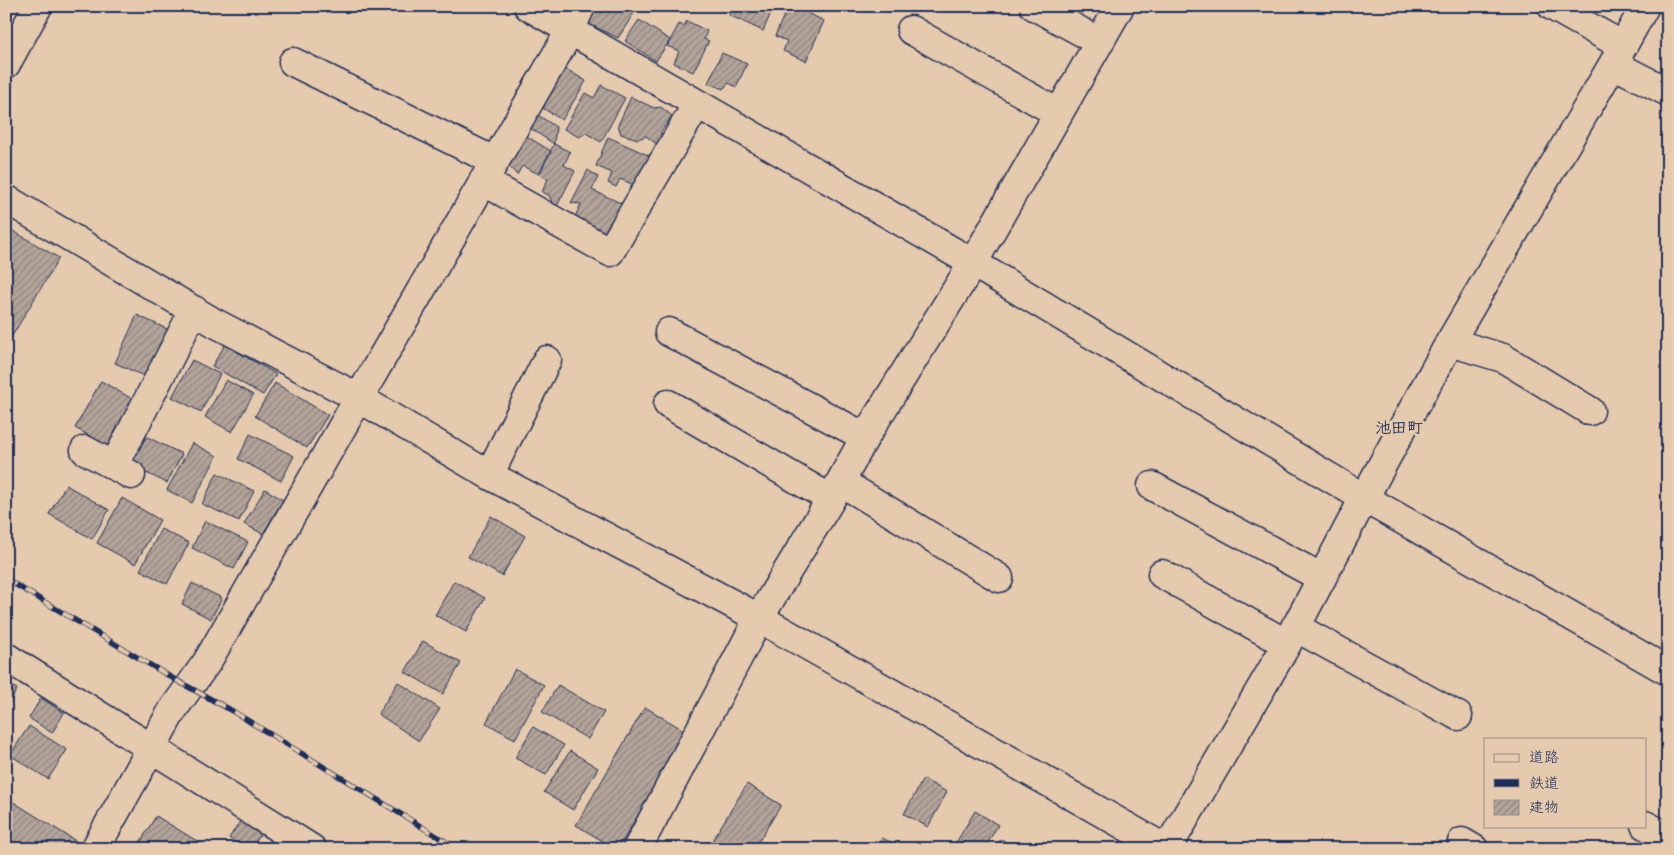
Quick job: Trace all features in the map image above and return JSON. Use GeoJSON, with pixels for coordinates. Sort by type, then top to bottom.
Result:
{"type":"FeatureCollection","features":[{"type":"Feature","properties":{"kind":"street"},"geometry":{"type":"LineString","coordinates":[[528,6],[973,263],[1364,498],[1668,671]]}},
{"type":"Feature","properties":{"kind":"street"},"geometry":{"type":"LineString","coordinates":[[95,849],[172,711],[207,662],[570,31],[581,6]]}},
{"type":"Feature","properties":{"kind":"street"},"geometry":{"type":"LineString","coordinates":[[1034,6],[1100,42]]}},
{"type":"Feature","properties":{"kind":"street"},"geometry":{"type":"LineString","coordinates":[[637,849],[759,618],[836,491],[865,437],[973,263],[1120,6]]}},
{"type":"Feature","properties":{"kind":"street"},"geometry":{"type":"LineString","coordinates":[[1552,6],[1668,92]]}},
{"type":"Feature","properties":{"kind":"street"},"geometry":{"type":"LineString","coordinates":[[6,199],[215,323],[359,398],[489,475],[759,618],[1167,849],[1291,635],[1450,342],[1645,6]]}},
{"type":"Feature","properties":{"kind":"street"},"geometry":{"type":"LineString","coordinates":[[6,64],[32,8]]}},
{"type":"Feature","properties":{"kind":"street"},"geometry":{"type":"LineString","coordinates":[[911,30],[1058,113]]}},
{"type":"Feature","properties":{"kind":"street"},"geometry":{"type":"LineString","coordinates":[[293,62],[488,171],[610,252],[697,104]]}},
{"type":"Feature","properties":{"kind":"street"},"geometry":{"type":"LineString","coordinates":[[85,450],[123,471],[194,310]]}},
{"type":"Feature","properties":{"kind":"street"},"geometry":{"type":"LineString","coordinates":[[669,332],[865,437]]}},
{"type":"Feature","properties":{"kind":"street"},"geometry":{"type":"LineString","coordinates":[[1450,342],[1503,358],[1590,411]]}},
{"type":"Feature","properties":{"kind":"street"},"geometry":{"type":"LineString","coordinates":[[489,475],[547,360]]}},
{"type":"Feature","properties":{"kind":"street"},"geometry":{"type":"LineString","coordinates":[[668,404],[999,578]]}},
{"type":"Feature","properties":{"kind":"street"},"geometry":{"type":"LineString","coordinates":[[1152,486],[1322,578]]}},
{"type":"Feature","properties":{"kind":"street"},"geometry":{"type":"LineString","coordinates":[[1162,574],[1458,716]]}},
{"type":"Feature","properties":{"kind":"street"},"geometry":{"type":"LineString","coordinates":[[6,657],[312,849]]}},
{"type":"Feature","properties":{"kind":"street"},"geometry":{"type":"LineString","coordinates":[[1646,826],[1668,837]]}},
{"type":"Feature","properties":{"kind":"building"},"geometry":{"type":"Polygon","coordinates":[[[600,6],[621,6],[634,13],[618,38],[587,23],[600,6]]]}},
{"type":"Feature","properties":{"kind":"building"},"geometry":{"type":"Polygon","coordinates":[[[733,6],[774,6],[763,31],[729,15],[733,6]]]}},
{"type":"Feature","properties":{"kind":"building"},"geometry":{"type":"Polygon","coordinates":[[[788,6],[793,6],[824,21],[806,61],[783,51],[787,41],[775,36],[788,6]]]}},
{"type":"Feature","properties":{"kind":"building"},"geometry":{"type":"Polygon","coordinates":[[[639,20],[670,40],[656,61],[625,41],[639,20]]]}},
{"type":"Feature","properties":{"kind":"building"},"geometry":{"type":"Polygon","coordinates":[[[687,21],[707,31],[704,39],[709,41],[693,72],[674,63],[679,51],[667,46],[679,24],[684,26],[687,21]]]}},
{"type":"Feature","properties":{"kind":"building"},"geometry":{"type":"Polygon","coordinates":[[[722,53],[747,64],[736,87],[729,83],[723,89],[708,83],[722,53]]]}},
{"type":"Feature","properties":{"kind":"building"},"geometry":{"type":"Polygon","coordinates":[[[561,66],[586,81],[562,120],[538,105],[561,66]]]}},
{"type":"Feature","properties":{"kind":"building"},"geometry":{"type":"Polygon","coordinates":[[[601,85],[625,98],[601,142],[586,133],[579,137],[564,129],[585,93],[594,98],[601,85]]]}},
{"type":"Feature","properties":{"kind":"building"},"geometry":{"type":"Polygon","coordinates":[[[631,97],[654,108],[661,107],[672,116],[660,133],[665,135],[658,145],[646,136],[638,139],[621,134],[618,125],[631,97]]]}},
{"type":"Feature","properties":{"kind":"building"},"geometry":{"type":"Polygon","coordinates":[[[535,113],[556,127],[554,144],[527,126],[535,113]]]}},
{"type":"Feature","properties":{"kind":"building"},"geometry":{"type":"Polygon","coordinates":[[[521,133],[551,151],[539,174],[522,166],[517,175],[505,162],[521,133]]]}},
{"type":"Feature","properties":{"kind":"building"},"geometry":{"type":"Polygon","coordinates":[[[608,137],[652,157],[639,187],[620,179],[616,187],[608,183],[612,173],[596,166],[608,137]]]}},
{"type":"Feature","properties":{"kind":"building"},"geometry":{"type":"Polygon","coordinates":[[[554,144],[570,152],[564,165],[575,171],[555,210],[549,195],[542,192],[548,179],[539,174],[554,144]]]}},
{"type":"Feature","properties":{"kind":"building"},"geometry":{"type":"Polygon","coordinates":[[[588,170],[598,177],[592,190],[625,205],[611,235],[575,217],[581,204],[571,203],[588,170]]]}},
{"type":"Feature","properties":{"kind":"building"},"geometry":{"type":"Polygon","coordinates":[[[8,228],[59,258],[6,346],[6,230],[8,228]]]}},
{"type":"Feature","properties":{"kind":"building"},"geometry":{"type":"Polygon","coordinates":[[[137,315],[169,330],[146,377],[115,363],[137,315]]]}},
{"type":"Feature","properties":{"kind":"building"},"geometry":{"type":"Polygon","coordinates":[[[225,345],[276,374],[263,395],[212,366],[225,345]]]}},
{"type":"Feature","properties":{"kind":"building"},"geometry":{"type":"Polygon","coordinates":[[[192,360],[220,374],[201,412],[172,397],[192,360]]]}},
{"type":"Feature","properties":{"kind":"building"},"geometry":{"type":"Polygon","coordinates":[[[226,380],[253,395],[232,432],[205,417],[226,380]]]}},
{"type":"Feature","properties":{"kind":"building"},"geometry":{"type":"Polygon","coordinates":[[[101,381],[134,400],[108,446],[75,428],[101,381]]]}},
{"type":"Feature","properties":{"kind":"building"},"geometry":{"type":"Polygon","coordinates":[[[275,383],[328,415],[307,448],[255,416],[275,383]]]}},
{"type":"Feature","properties":{"kind":"building"},"geometry":{"type":"Polygon","coordinates":[[[250,434],[294,456],[281,481],[238,459],[250,434]]]}},
{"type":"Feature","properties":{"kind":"building"},"geometry":{"type":"Polygon","coordinates":[[[145,436],[182,454],[167,483],[130,465],[145,436]]]}},
{"type":"Feature","properties":{"kind":"building"},"geometry":{"type":"Polygon","coordinates":[[[192,443],[217,456],[192,503],[167,490],[192,443]]]}},
{"type":"Feature","properties":{"kind":"building"},"geometry":{"type":"Polygon","coordinates":[[[217,473],[254,491],[239,521],[202,504],[217,473]]]}},
{"type":"Feature","properties":{"kind":"building"},"geometry":{"type":"Polygon","coordinates":[[[66,485],[109,510],[92,539],[49,514],[66,485]]]}},
{"type":"Feature","properties":{"kind":"building"},"geometry":{"type":"Polygon","coordinates":[[[265,489],[283,500],[263,534],[244,524],[265,489]]]}},
{"type":"Feature","properties":{"kind":"building"},"geometry":{"type":"Polygon","coordinates":[[[122,498],[160,520],[135,564],[97,543],[122,498]]]}},
{"type":"Feature","properties":{"kind":"building"},"geometry":{"type":"Polygon","coordinates":[[[491,516],[525,536],[502,576],[468,557],[491,516]]]}},
{"type":"Feature","properties":{"kind":"building"},"geometry":{"type":"Polygon","coordinates":[[[205,521],[248,542],[234,569],[192,548],[205,521]]]}},
{"type":"Feature","properties":{"kind":"building"},"geometry":{"type":"Polygon","coordinates":[[[161,529],[189,543],[167,584],[140,570],[161,529]]]}},
{"type":"Feature","properties":{"kind":"building"},"geometry":{"type":"Polygon","coordinates":[[[454,581],[485,598],[466,632],[435,615],[454,581]]]}},
{"type":"Feature","properties":{"kind":"building"},"geometry":{"type":"Polygon","coordinates":[[[192,583],[222,598],[211,619],[182,604],[192,583]]]}},
{"type":"Feature","properties":{"kind":"building"},"geometry":{"type":"Polygon","coordinates":[[[423,641],[461,663],[443,694],[405,672],[423,641]]]}},
{"type":"Feature","properties":{"kind":"building"},"geometry":{"type":"Polygon","coordinates":[[[515,669],[544,685],[515,739],[486,723],[515,669]]]}},
{"type":"Feature","properties":{"kind":"building"},"geometry":{"type":"Polygon","coordinates":[[[398,682],[440,709],[419,741],[378,714],[398,682]]]}},
{"type":"Feature","properties":{"kind":"building"},"geometry":{"type":"Polygon","coordinates":[[[6,683],[17,689],[6,710],[6,683]]]}},
{"type":"Feature","properties":{"kind":"building"},"geometry":{"type":"Polygon","coordinates":[[[558,685],[604,712],[588,739],[542,712],[558,685]]]}},
{"type":"Feature","properties":{"kind":"building"},"geometry":{"type":"Polygon","coordinates":[[[41,698],[64,713],[52,733],[29,718],[41,698]]]}},
{"type":"Feature","properties":{"kind":"building"},"geometry":{"type":"Polygon","coordinates":[[[645,707],[687,732],[618,849],[616,849],[576,825],[645,707]]]}},
{"type":"Feature","properties":{"kind":"building"},"geometry":{"type":"Polygon","coordinates":[[[29,726],[67,750],[48,779],[10,755],[29,726]]]}},
{"type":"Feature","properties":{"kind":"building"},"geometry":{"type":"Polygon","coordinates":[[[533,727],[564,745],[546,775],[515,758],[533,727]]]}},
{"type":"Feature","properties":{"kind":"building"},"geometry":{"type":"Polygon","coordinates":[[[570,751],[598,768],[573,810],[544,792],[570,751]]]}},
{"type":"Feature","properties":{"kind":"building"},"geometry":{"type":"Polygon","coordinates":[[[923,779],[947,792],[928,827],[904,814],[923,779]]]}},
{"type":"Feature","properties":{"kind":"building"},"geometry":{"type":"Polygon","coordinates":[[[747,784],[781,805],[754,849],[707,849],[747,784]]]}},
{"type":"Feature","properties":{"kind":"building"},"geometry":{"type":"Polygon","coordinates":[[[10,800],[79,843],[75,849],[17,849],[6,842],[6,806],[10,800]]]}},
{"type":"Feature","properties":{"kind":"building"},"geometry":{"type":"Polygon","coordinates":[[[975,811],[998,825],[984,849],[958,849],[954,846],[975,811]]]}},
{"type":"Feature","properties":{"kind":"building"},"geometry":{"type":"Polygon","coordinates":[[[156,816],[210,849],[136,849],[156,816]]]}},
{"type":"Feature","properties":{"kind":"building"},"geometry":{"type":"Polygon","coordinates":[[[241,820],[261,834],[251,849],[245,849],[229,838],[241,820]]]}},
{"type":"Feature","properties":{"kind":"building"},"geometry":{"type":"Polygon","coordinates":[[[882,838],[905,849],[877,849],[882,838]]]}},
{"type":"Feature","properties":{"kind":"building"},"geometry":{"type":"Polygon","coordinates":[[[1001,839],[1019,849],[995,849],[1001,839]]]}},
{"type":"Feature","properties":{"kind":"railway"},"geometry":{"type":"LineString","coordinates":[[6,579],[174,679],[229,709],[458,849]]}},
{"type":"Feature","properties":{"kind":"district","name":"池田町"},"geometry":{"type":"Point","coordinates":[1399,427]}}]}
